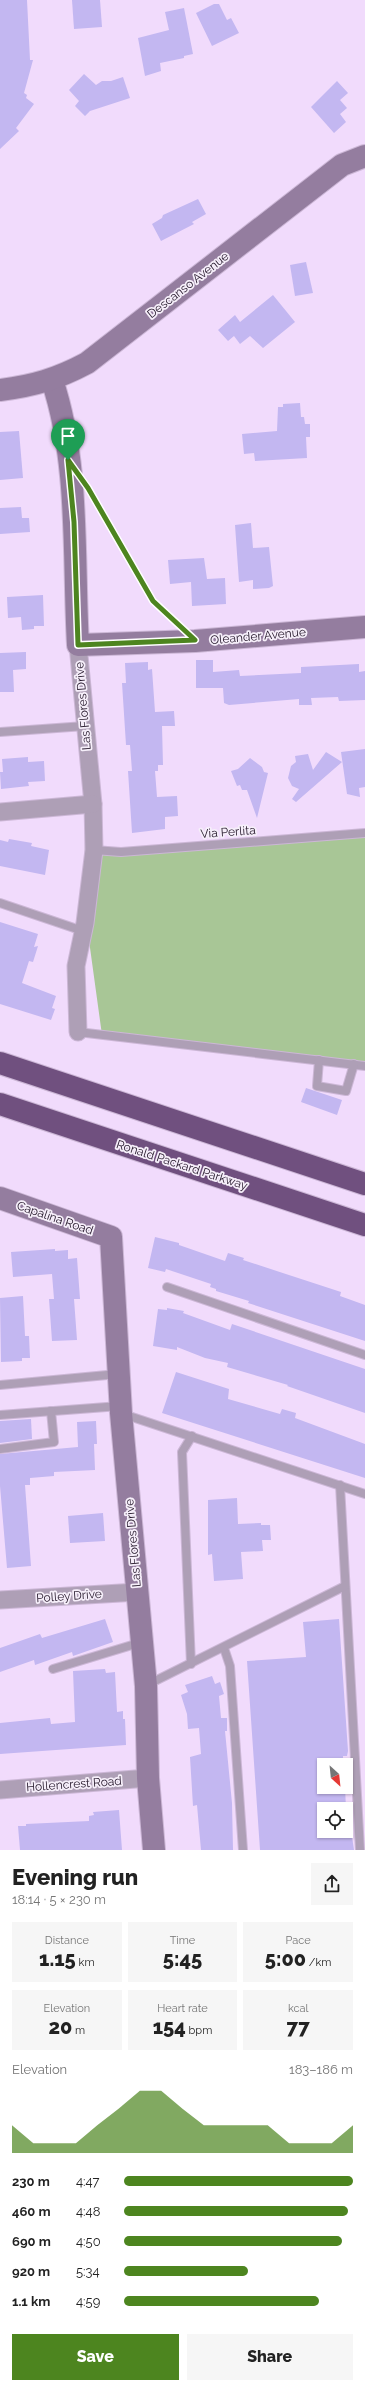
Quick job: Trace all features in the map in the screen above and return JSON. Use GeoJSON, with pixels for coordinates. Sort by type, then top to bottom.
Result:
{"type":"FeatureCollection","features":[{"type":"Feature","properties":{"kind":"highway"},"geometry":{"type":"LineString","coordinates":[[0,1063],[365,1184]]}},
{"type":"Feature","properties":{"kind":"highway","name":"Ronald Packard Parkway"},"geometry":{"type":"LineString","coordinates":[[0,1104],[147,1154],[365,1225]]}},
{"type":"Feature","properties":{"kind":"highway"},"geometry":{"type":"LineString","coordinates":[[0,1117],[147,1154]]}},
{"type":"Feature","properties":{"kind":"street","name":"Descanso Avenue"},"geometry":{"type":"LineString","coordinates":[[0,390],[33,386],[52,380],[87,363],[342,165],[365,156]]}},
{"type":"Feature","properties":{"kind":"street","name":"Las Flores Drive"},"geometry":{"type":"LineString","coordinates":[[52,380],[64,427],[74,522],[78,645],[92,804],[94,850],[83,931],[76,966],[78,1032]]}},
{"type":"Feature","properties":{"kind":"street","name":"Oleander Avenue"},"geometry":{"type":"LineString","coordinates":[[78,645],[195,640],[365,627]]}},
{"type":"Feature","properties":{"kind":"street"},"geometry":{"type":"LineString","coordinates":[[0,812],[92,804]]}},
{"type":"Feature","properties":{"kind":"street","name":"Capalina Road"},"geometry":{"type":"LineString","coordinates":[[0,1198],[111,1237]]}},
{"type":"Feature","properties":{"kind":"street","name":"Las Flores Drive"},"geometry":{"type":"LineString","coordinates":[[111,1237],[121,1410],[146,1686],[148,1778],[154,1850]]}},
{"type":"Feature","properties":{"kind":"street","name":"Polley Drive"},"geometry":{"type":"LineString","coordinates":[[0,1600],[138,1592]]}},
{"type":"Feature","properties":{"kind":"street","name":"Hollencrest Road"},"geometry":{"type":"LineString","coordinates":[[0,1790],[148,1778]]}},
{"type":"Feature","properties":{"kind":"lane"},"geometry":{"type":"LineString","coordinates":[[0,732],[85,726]]}},
{"type":"Feature","properties":{"kind":"lane","name":"Via Perlita"},"geometry":{"type":"LineString","coordinates":[[94,850],[120,852],[365,833]]}},
{"type":"Feature","properties":{"kind":"lane"},"geometry":{"type":"LineString","coordinates":[[0,902],[83,931]]}},
{"type":"Feature","properties":{"kind":"lane"},"geometry":{"type":"LineString","coordinates":[[78,1032],[365,1066]]}},
{"type":"Feature","properties":{"kind":"lane"},"geometry":{"type":"LineString","coordinates":[[319,1060],[317,1086],[346,1091],[354,1064]]}},
{"type":"Feature","properties":{"kind":"lane"},"geometry":{"type":"LineString","coordinates":[[167,1287],[365,1355]]}},
{"type":"Feature","properties":{"kind":"lane"},"geometry":{"type":"LineString","coordinates":[[0,1385],[119,1374]]}},
{"type":"Feature","properties":{"kind":"lane"},"geometry":{"type":"LineString","coordinates":[[0,1415],[51,1411],[121,1410],[192,1436],[365,1494]]}},
{"type":"Feature","properties":{"kind":"lane"},"geometry":{"type":"LineString","coordinates":[[0,1449],[54,1442],[51,1411]]}},
{"type":"Feature","properties":{"kind":"lane"},"geometry":{"type":"LineString","coordinates":[[191,1664],[182,1452],[192,1436]]}},
{"type":"Feature","properties":{"kind":"lane"},"geometry":{"type":"LineString","coordinates":[[340,1485],[360,1850]]}},
{"type":"Feature","properties":{"kind":"lane"},"geometry":{"type":"LineString","coordinates":[[146,1686],[345,1586]]}},
{"type":"Feature","properties":{"kind":"lane"},"geometry":{"type":"LineString","coordinates":[[53,1669],[142,1642]]}},
{"type":"Feature","properties":{"kind":"lane"},"geometry":{"type":"LineString","coordinates":[[224,1648],[230,1666],[243,1850]]}},
{"type":"Feature","properties":{"kind":"path"},"geometry":{"type":"LineString","coordinates":[[88,488],[153,601],[195,640]]}},
{"type":"Feature","properties":{"kind":"green space"},"geometry":{"type":"Polygon","coordinates":[[[365,833],[365,1067],[102,1035],[84,904],[85,842],[121,852],[365,833]]]}},
{"type":"Feature","properties":{"kind":"building"},"geometry":{"type":"Polygon","coordinates":[[[0,0],[27,0],[30,60],[33,60],[24,93],[27,95],[26,98],[34,104],[16,128],[19,131],[0,149],[0,0]]]}},
{"type":"Feature","properties":{"kind":"building"},"geometry":{"type":"Polygon","coordinates":[[[72,0],[100,0],[102,27],[74,29],[72,0]]]}},
{"type":"Feature","properties":{"kind":"building"},"geometry":{"type":"Polygon","coordinates":[[[214,4],[219,4],[227,20],[231,18],[239,33],[212,46],[196,13],[214,4]]]}},
{"type":"Feature","properties":{"kind":"building"},"geometry":{"type":"Polygon","coordinates":[[[184,8],[193,54],[184,56],[184,58],[160,63],[161,71],[145,76],[138,38],[169,30],[165,12],[184,8]]]}},
{"type":"Feature","properties":{"kind":"building"},"geometry":{"type":"Polygon","coordinates":[[[84,74],[96,85],[102,81],[111,81],[123,77],[130,98],[90,111],[85,116],[75,106],[79,101],[69,90],[84,74]]]}},
{"type":"Feature","properties":{"kind":"building"},"geometry":{"type":"Polygon","coordinates":[[[337,81],[348,93],[340,100],[347,108],[340,114],[346,122],[334,133],[311,107],[337,81]]]}},
{"type":"Feature","properties":{"kind":"building"},"geometry":{"type":"Polygon","coordinates":[[[198,199],[206,214],[192,222],[194,224],[161,241],[152,224],[162,218],[163,215],[198,199]]]}},
{"type":"Feature","properties":{"kind":"building"},"geometry":{"type":"Polygon","coordinates":[[[306,262],[313,293],[295,296],[290,265],[306,262]]]}},
{"type":"Feature","properties":{"kind":"building"},"geometry":{"type":"Polygon","coordinates":[[[273,295],[295,322],[263,348],[250,336],[240,344],[234,336],[228,341],[218,330],[235,315],[240,322],[273,295]]]}},
{"type":"Feature","properties":{"kind":"building"},"geometry":{"type":"Polygon","coordinates":[[[300,403],[301,417],[304,417],[305,424],[310,424],[310,437],[306,437],[307,458],[255,461],[254,453],[244,454],[242,434],[277,431],[278,407],[283,407],[283,404],[300,403]]]}},
{"type":"Feature","properties":{"kind":"building"},"geometry":{"type":"Polygon","coordinates":[[[19,431],[23,478],[0,480],[0,432],[19,431]]]}},
{"type":"Feature","properties":{"kind":"building"},"geometry":{"type":"Polygon","coordinates":[[[21,507],[22,518],[29,518],[30,532],[0,534],[0,508],[21,507]]]}},
{"type":"Feature","properties":{"kind":"building"},"geometry":{"type":"Polygon","coordinates":[[[251,523],[253,548],[269,547],[273,586],[269,588],[253,589],[253,580],[239,582],[235,525],[251,523]]]}},
{"type":"Feature","properties":{"kind":"building"},"geometry":{"type":"Polygon","coordinates":[[[204,558],[207,579],[225,578],[226,604],[192,606],[191,582],[170,584],[168,560],[204,558]]]}},
{"type":"Feature","properties":{"kind":"building"},"geometry":{"type":"Polygon","coordinates":[[[43,595],[44,626],[34,626],[34,629],[22,630],[21,617],[8,618],[7,597],[43,595]]]}},
{"type":"Feature","properties":{"kind":"building"},"geometry":{"type":"Polygon","coordinates":[[[26,652],[26,669],[13,670],[14,692],[0,692],[0,653],[26,652]]]}},
{"type":"Feature","properties":{"kind":"building"},"geometry":{"type":"Polygon","coordinates":[[[196,660],[213,660],[213,672],[239,670],[240,676],[301,673],[301,667],[359,664],[359,672],[365,671],[365,700],[339,701],[338,697],[311,698],[312,705],[299,705],[299,699],[229,705],[224,703],[223,688],[196,688],[196,660]]]}},
{"type":"Feature","properties":{"kind":"building"},"geometry":{"type":"Polygon","coordinates":[[[148,662],[148,670],[152,669],[155,712],[174,711],[175,726],[162,726],[163,765],[158,765],[158,771],[155,771],[157,797],[177,796],[178,816],[165,817],[165,829],[132,833],[128,771],[132,771],[130,745],[126,745],[122,683],[126,683],[125,663],[148,662]]]}},
{"type":"Feature","properties":{"kind":"building"},"geometry":{"type":"Polygon","coordinates":[[[365,749],[365,787],[359,788],[360,797],[347,794],[341,752],[365,749]]]}},
{"type":"Feature","properties":{"kind":"building"},"geometry":{"type":"Polygon","coordinates":[[[326,752],[342,762],[296,802],[292,799],[299,789],[292,786],[288,778],[291,766],[296,762],[295,756],[308,754],[313,770],[326,752]]]}},
{"type":"Feature","properties":{"kind":"building"},"geometry":{"type":"Polygon","coordinates":[[[28,757],[28,762],[44,761],[45,781],[28,782],[29,786],[1,789],[0,772],[3,772],[2,759],[28,757]]]}},
{"type":"Feature","properties":{"kind":"building"},"geometry":{"type":"Polygon","coordinates":[[[250,758],[262,767],[264,772],[268,773],[257,818],[247,790],[242,790],[240,785],[237,786],[231,771],[238,769],[250,758]]]}},
{"type":"Feature","properties":{"kind":"building"},"geometry":{"type":"Polygon","coordinates":[[[9,839],[32,843],[31,846],[49,850],[45,875],[0,866],[0,840],[8,842],[9,839]]]}},
{"type":"Feature","properties":{"kind":"building"},"geometry":{"type":"Polygon","coordinates":[[[0,922],[38,934],[34,947],[38,946],[33,962],[29,961],[22,983],[56,996],[52,1008],[55,1009],[51,1020],[0,1004],[0,922]]]}},
{"type":"Feature","properties":{"kind":"building"},"geometry":{"type":"Polygon","coordinates":[[[306,1088],[342,1100],[337,1115],[301,1102],[306,1088]]]}},
{"type":"Feature","properties":{"kind":"building"},"geometry":{"type":"Polygon","coordinates":[[[155,1237],[179,1243],[179,1245],[225,1261],[228,1253],[244,1258],[243,1260],[341,1292],[340,1296],[365,1305],[365,1341],[248,1303],[249,1301],[216,1291],[216,1289],[210,1287],[211,1284],[166,1269],[165,1272],[148,1268],[155,1237]]]}},
{"type":"Feature","properties":{"kind":"building"},"geometry":{"type":"Polygon","coordinates":[[[55,1249],[55,1251],[68,1250],[68,1259],[77,1258],[80,1299],[74,1299],[77,1340],[52,1341],[49,1299],[54,1299],[52,1274],[13,1277],[11,1252],[55,1249]]]}},
{"type":"Feature","properties":{"kind":"building"},"geometry":{"type":"Polygon","coordinates":[[[23,1296],[25,1336],[29,1336],[30,1358],[22,1358],[22,1361],[1,1362],[0,1298],[23,1296]]]}},
{"type":"Feature","properties":{"kind":"building"},"geometry":{"type":"Polygon","coordinates":[[[167,1308],[184,1311],[183,1313],[230,1330],[232,1324],[365,1369],[365,1413],[287,1386],[288,1385],[227,1367],[228,1363],[205,1358],[177,1347],[177,1350],[153,1346],[158,1309],[167,1310],[167,1308]]]}},
{"type":"Feature","properties":{"kind":"building"},"geometry":{"type":"Polygon","coordinates":[[[176,1372],[229,1389],[228,1399],[280,1414],[282,1409],[296,1413],[295,1418],[365,1444],[365,1478],[162,1413],[176,1372]]]}},
{"type":"Feature","properties":{"kind":"building"},"geometry":{"type":"Polygon","coordinates":[[[31,1419],[32,1439],[0,1443],[0,1421],[31,1419]]]}},
{"type":"Feature","properties":{"kind":"building"},"geometry":{"type":"Polygon","coordinates":[[[96,1421],[97,1444],[94,1444],[95,1470],[54,1472],[54,1476],[30,1478],[30,1485],[25,1485],[31,1566],[7,1568],[0,1486],[0,1454],[78,1447],[77,1422],[96,1421]]]}},
{"type":"Feature","properties":{"kind":"building"},"geometry":{"type":"Polygon","coordinates":[[[237,1498],[238,1524],[261,1523],[261,1525],[270,1525],[271,1540],[262,1540],[263,1551],[241,1552],[243,1579],[214,1581],[212,1554],[208,1555],[208,1500],[237,1498]]]}},
{"type":"Feature","properties":{"kind":"building"},"geometry":{"type":"Polygon","coordinates":[[[103,1513],[105,1541],[70,1543],[68,1516],[103,1513]]]}},
{"type":"Feature","properties":{"kind":"building"},"geometry":{"type":"Polygon","coordinates":[[[105,1619],[113,1642],[73,1656],[72,1652],[35,1665],[34,1660],[0,1672],[0,1648],[40,1634],[42,1638],[105,1619]]]}},
{"type":"Feature","properties":{"kind":"building"},"geometry":{"type":"Polygon","coordinates":[[[339,1619],[348,1751],[347,1756],[343,1756],[343,1758],[317,1758],[317,1794],[345,1794],[346,1802],[317,1802],[317,1838],[352,1838],[354,1850],[260,1850],[247,1661],[306,1657],[303,1622],[339,1619]]]}},
{"type":"Feature","properties":{"kind":"building"},"geometry":{"type":"Polygon","coordinates":[[[105,1669],[106,1673],[115,1672],[117,1712],[123,1711],[123,1719],[125,1719],[126,1745],[0,1754],[0,1723],[50,1718],[51,1724],[75,1722],[73,1671],[105,1669]]]}},
{"type":"Feature","properties":{"kind":"building"},"geometry":{"type":"Polygon","coordinates":[[[212,1676],[215,1684],[220,1682],[224,1694],[219,1696],[221,1718],[227,1718],[227,1731],[225,1731],[232,1803],[233,1850],[201,1850],[197,1805],[193,1806],[190,1757],[201,1754],[199,1728],[188,1729],[187,1714],[181,1695],[188,1692],[185,1685],[212,1676]]]}},
{"type":"Feature","properties":{"kind":"building"},"geometry":{"type":"Polygon","coordinates":[[[119,1810],[122,1850],[20,1850],[18,1826],[26,1826],[26,1824],[89,1821],[89,1816],[94,1815],[93,1812],[119,1810]]]}},
{"type":"Feature","properties":{"kind":"route"},"geometry":{"type":"LineString","coordinates":[[68,460],[88,488],[153,601],[195,640],[78,645],[75,597],[74,522],[68,460]]}}]}
